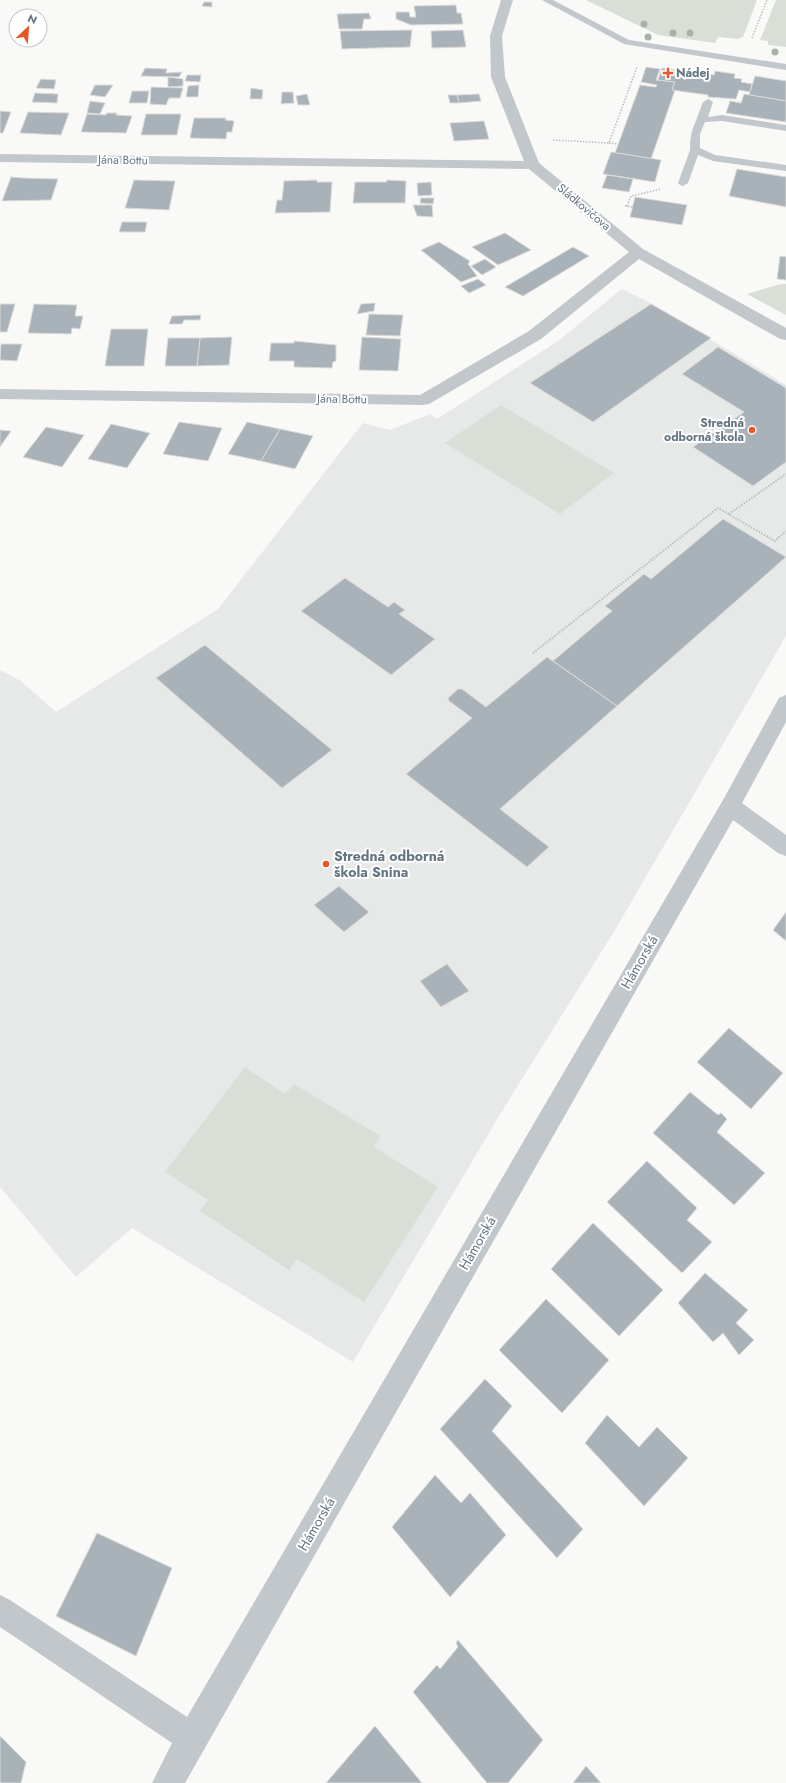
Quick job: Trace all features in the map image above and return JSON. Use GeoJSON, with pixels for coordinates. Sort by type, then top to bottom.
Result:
{"type":"FeatureCollection","features":[{"type":"Feature","properties":{"kind":"street","name":"Sládkovičova"},"geometry":{"type":"LineString","coordinates":[[507,0],[496,36],[498,77],[534,165],[638,252],[786,334]]}},
{"type":"Feature","properties":{"kind":"street","name":"Jána Bottu"},"geometry":{"type":"LineString","coordinates":[[0,158],[534,165]]}},
{"type":"Feature","properties":{"kind":"street","name":"Jána Bottu"},"geometry":{"type":"LineString","coordinates":[[0,394],[423,400],[535,335],[638,252]]}},
{"type":"Feature","properties":{"kind":"street","name":"Hámorská"},"geometry":{"type":"LineString","coordinates":[[168,1783],[192,1738],[730,806],[786,703]]}},
{"type":"Feature","properties":{"kind":"street"},"geometry":{"type":"LineString","coordinates":[[730,806],[786,847]]}},
{"type":"Feature","properties":{"kind":"street"},"geometry":{"type":"LineString","coordinates":[[0,1610],[192,1738]]}},
{"type":"Feature","properties":{"kind":"lane"},"geometry":{"type":"LineString","coordinates":[[546,0],[627,42],[786,67]]}},
{"type":"Feature","properties":{"kind":"lane"},"geometry":{"type":"LineString","coordinates":[[683,183],[694,150],[696,130],[702,120],[708,102]]}},
{"type":"Feature","properties":{"kind":"lane"},"geometry":{"type":"LineString","coordinates":[[702,120],[722,118],[786,128]]}},
{"type":"Feature","properties":{"kind":"lane"},"geometry":{"type":"LineString","coordinates":[[694,150],[713,158],[786,168]]}},
{"type":"Feature","properties":{"kind":"path"},"geometry":{"type":"LineString","coordinates":[[744,60],[767,0]]}},
{"type":"Feature","properties":{"kind":"path"},"geometry":{"type":"LineString","coordinates":[[609,143],[639,63]]}},
{"type":"Feature","properties":{"kind":"path"},"geometry":{"type":"LineString","coordinates":[[548,140],[618,144]]}},
{"type":"Feature","properties":{"kind":"path"},"geometry":{"type":"LineString","coordinates":[[627,206],[631,196],[665,188]]}},
{"type":"Feature","properties":{"kind":"path"},"geometry":{"type":"LineString","coordinates":[[729,514],[786,474]]}},
{"type":"Feature","properties":{"kind":"path"},"geometry":{"type":"LineString","coordinates":[[534,653],[718,508],[775,541],[786,530]]}},
{"type":"Feature","properties":{"kind":"shaded area"},"geometry":{"type":"Polygon","coordinates":[[[586,0],[757,0],[743,37],[740,39],[718,37],[715,43],[658,35],[586,0]]]}},
{"type":"Feature","properties":{"kind":"shaded area"},"geometry":{"type":"Polygon","coordinates":[[[776,0],[786,0],[786,47],[768,45],[768,41],[760,40],[776,0]]]}},
{"type":"Feature","properties":{"kind":"shaded area"},"geometry":{"type":"Polygon","coordinates":[[[781,284],[786,284],[786,315],[747,294],[781,284]]]}},
{"type":"Feature","properties":{"kind":"shaded area","name":"Stredná odborná škola Snina"},"geometry":{"type":"Polygon","coordinates":[[[622,289],[647,301],[786,385],[786,636],[615,930],[505,1106],[353,1362],[132,1228],[76,1277],[0,1187],[0,670],[21,681],[56,712],[218,609],[363,423],[390,430],[430,414],[437,419],[558,341],[622,289]]]}},
{"type":"Feature","properties":{"kind":"shaded area"},"geometry":{"type":"Polygon","coordinates":[[[501,405],[614,473],[560,514],[445,443],[501,405]]]}},
{"type":"Feature","properties":{"kind":"shaded area"},"geometry":{"type":"Polygon","coordinates":[[[245,1067],[285,1094],[294,1084],[380,1136],[374,1147],[438,1187],[364,1302],[297,1259],[289,1270],[200,1211],[208,1200],[165,1172],[245,1067]]]}},
{"type":"Feature","properties":{"kind":"building"},"geometry":{"type":"Polygon","coordinates":[[[204,2],[212,2],[212,7],[202,6],[204,2]]]}},
{"type":"Feature","properties":{"kind":"building"},"geometry":{"type":"Polygon","coordinates":[[[456,5],[457,13],[461,13],[463,24],[411,25],[396,19],[396,12],[409,12],[410,17],[416,17],[414,6],[456,5]]]}},
{"type":"Feature","properties":{"kind":"building"},"geometry":{"type":"Polygon","coordinates":[[[369,13],[371,19],[364,19],[362,29],[339,29],[337,14],[369,13]]]}},
{"type":"Feature","properties":{"kind":"building"},"geometry":{"type":"Polygon","coordinates":[[[412,30],[410,47],[342,49],[340,31],[412,30]]]}},
{"type":"Feature","properties":{"kind":"building"},"geometry":{"type":"Polygon","coordinates":[[[463,30],[466,47],[432,48],[431,31],[463,30]]]}},
{"type":"Feature","properties":{"kind":"building"},"geometry":{"type":"Polygon","coordinates":[[[646,67],[660,69],[656,80],[675,82],[672,90],[675,90],[651,159],[615,153],[640,85],[656,87],[657,85],[641,82],[646,67]]]}},
{"type":"Feature","properties":{"kind":"building"},"geometry":{"type":"Polygon","coordinates":[[[145,68],[167,69],[166,73],[182,72],[179,77],[141,76],[145,68]]]}},
{"type":"Feature","properties":{"kind":"building"},"geometry":{"type":"Polygon","coordinates":[[[662,68],[714,75],[715,71],[735,74],[734,78],[742,79],[741,82],[752,84],[750,92],[739,90],[736,99],[708,97],[708,95],[672,90],[675,82],[658,80],[662,68]]]}},
{"type":"Feature","properties":{"kind":"building"},"geometry":{"type":"Polygon","coordinates":[[[187,75],[201,75],[200,82],[185,81],[187,75]]]}},
{"type":"Feature","properties":{"kind":"building"},"geometry":{"type":"Polygon","coordinates":[[[755,76],[786,81],[786,101],[749,95],[755,76]]]}},
{"type":"Feature","properties":{"kind":"building"},"geometry":{"type":"Polygon","coordinates":[[[168,77],[183,79],[183,86],[168,87],[168,77]]]}},
{"type":"Feature","properties":{"kind":"building"},"geometry":{"type":"Polygon","coordinates":[[[41,79],[56,80],[54,89],[36,88],[41,79]]]}},
{"type":"Feature","properties":{"kind":"building"},"geometry":{"type":"Polygon","coordinates":[[[95,85],[113,85],[105,97],[90,95],[95,85]]]}},
{"type":"Feature","properties":{"kind":"building"},"geometry":{"type":"Polygon","coordinates":[[[199,85],[198,97],[186,97],[188,86],[199,85]]]}},
{"type":"Feature","properties":{"kind":"building"},"geometry":{"type":"Polygon","coordinates":[[[151,87],[183,88],[180,98],[169,98],[166,105],[150,104],[151,87]]]}},
{"type":"Feature","properties":{"kind":"building"},"geometry":{"type":"Polygon","coordinates":[[[251,88],[263,90],[262,99],[250,99],[251,88]]]}},
{"type":"Feature","properties":{"kind":"building"},"geometry":{"type":"Polygon","coordinates":[[[132,91],[149,91],[147,103],[129,103],[132,91]]]}},
{"type":"Feature","properties":{"kind":"building"},"geometry":{"type":"Polygon","coordinates":[[[282,92],[293,92],[294,103],[281,104],[282,92]]]}},
{"type":"Feature","properties":{"kind":"building"},"geometry":{"type":"Polygon","coordinates":[[[35,93],[58,94],[57,103],[32,102],[35,93]]]}},
{"type":"Feature","properties":{"kind":"building"},"geometry":{"type":"Polygon","coordinates":[[[307,94],[310,105],[298,105],[296,96],[307,94]]]}},
{"type":"Feature","properties":{"kind":"building"},"geometry":{"type":"Polygon","coordinates":[[[479,94],[481,101],[459,103],[457,95],[479,94]]]}},
{"type":"Feature","properties":{"kind":"building"},"geometry":{"type":"Polygon","coordinates":[[[744,94],[786,101],[786,122],[726,113],[730,101],[741,103],[744,94]]]}},
{"type":"Feature","properties":{"kind":"building"},"geometry":{"type":"Polygon","coordinates":[[[448,95],[457,95],[459,103],[450,103],[448,95]]]}},
{"type":"Feature","properties":{"kind":"building"},"geometry":{"type":"Polygon","coordinates":[[[90,101],[105,103],[100,114],[87,113],[90,101]]]}},
{"type":"Feature","properties":{"kind":"building"},"geometry":{"type":"Polygon","coordinates":[[[0,111],[11,112],[3,133],[0,133],[0,111]]]}},
{"type":"Feature","properties":{"kind":"building"},"geometry":{"type":"Polygon","coordinates":[[[28,112],[69,113],[61,135],[20,133],[28,112]]]}},
{"type":"Feature","properties":{"kind":"building"},"geometry":{"type":"Polygon","coordinates":[[[107,113],[132,116],[126,133],[81,132],[87,114],[106,115],[107,113]]]}},
{"type":"Feature","properties":{"kind":"building"},"geometry":{"type":"Polygon","coordinates":[[[146,114],[181,114],[177,135],[141,135],[146,114]]]}},
{"type":"Feature","properties":{"kind":"building"},"geometry":{"type":"Polygon","coordinates":[[[194,118],[226,118],[225,120],[234,121],[232,132],[227,132],[226,139],[190,138],[194,118]]]}},
{"type":"Feature","properties":{"kind":"building"},"geometry":{"type":"Polygon","coordinates":[[[484,121],[489,139],[454,141],[450,123],[484,121]]]}},
{"type":"Feature","properties":{"kind":"building"},"geometry":{"type":"Polygon","coordinates":[[[611,152],[661,160],[655,182],[603,174],[611,152]]]}},
{"type":"Feature","properties":{"kind":"building"},"geometry":{"type":"Polygon","coordinates":[[[737,169],[786,177],[786,207],[729,196],[737,169]]]}},
{"type":"Feature","properties":{"kind":"building"},"geometry":{"type":"Polygon","coordinates":[[[607,175],[633,179],[629,192],[602,188],[607,175]]]}},
{"type":"Feature","properties":{"kind":"building"},"geometry":{"type":"Polygon","coordinates":[[[11,177],[58,179],[51,200],[2,201],[11,177]]]}},
{"type":"Feature","properties":{"kind":"building"},"geometry":{"type":"Polygon","coordinates":[[[134,180],[175,181],[169,210],[125,208],[134,180]]]}},
{"type":"Feature","properties":{"kind":"building"},"geometry":{"type":"Polygon","coordinates":[[[317,180],[317,182],[332,182],[330,212],[275,213],[277,200],[282,200],[284,181],[317,180]]]}},
{"type":"Feature","properties":{"kind":"building"},"geometry":{"type":"Polygon","coordinates":[[[387,180],[406,181],[405,203],[353,203],[355,182],[386,182],[387,180]]]}},
{"type":"Feature","properties":{"kind":"building"},"geometry":{"type":"Polygon","coordinates":[[[431,182],[432,195],[418,196],[417,183],[431,182]]]}},
{"type":"Feature","properties":{"kind":"building"},"geometry":{"type":"Polygon","coordinates":[[[635,197],[687,205],[682,225],[630,217],[635,197]]]}},
{"type":"Feature","properties":{"kind":"building"},"geometry":{"type":"Polygon","coordinates":[[[421,198],[434,198],[433,204],[420,203],[421,198]]]}},
{"type":"Feature","properties":{"kind":"building"},"geometry":{"type":"Polygon","coordinates":[[[413,205],[432,205],[433,217],[417,216],[413,205]]]}},
{"type":"Feature","properties":{"kind":"building"},"geometry":{"type":"Polygon","coordinates":[[[122,222],[147,222],[145,232],[119,232],[122,222]]]}},
{"type":"Feature","properties":{"kind":"building"},"geometry":{"type":"Polygon","coordinates":[[[505,233],[531,250],[498,265],[472,247],[505,233]]]}},
{"type":"Feature","properties":{"kind":"building"},"geometry":{"type":"Polygon","coordinates":[[[439,242],[470,261],[468,264],[477,276],[461,282],[421,250],[439,242]]]}},
{"type":"Feature","properties":{"kind":"building"},"geometry":{"type":"Polygon","coordinates":[[[573,247],[589,256],[523,296],[505,287],[573,247]]]}},
{"type":"Feature","properties":{"kind":"building"},"geometry":{"type":"Polygon","coordinates":[[[780,256],[786,257],[786,280],[777,279],[780,256]]]}},
{"type":"Feature","properties":{"kind":"building"},"geometry":{"type":"Polygon","coordinates":[[[485,259],[496,267],[482,275],[471,266],[485,259]]]}},
{"type":"Feature","properties":{"kind":"building"},"geometry":{"type":"Polygon","coordinates":[[[478,279],[486,285],[469,293],[461,286],[478,279]]]}},
{"type":"Feature","properties":{"kind":"building"},"geometry":{"type":"Polygon","coordinates":[[[375,303],[374,311],[357,314],[361,304],[375,303]]]}},
{"type":"Feature","properties":{"kind":"building"},"geometry":{"type":"Polygon","coordinates":[[[0,304],[15,304],[7,332],[0,332],[0,304]]]}},
{"type":"Feature","properties":{"kind":"building"},"geometry":{"type":"Polygon","coordinates":[[[34,304],[77,305],[75,316],[83,316],[80,329],[72,328],[71,334],[28,333],[34,304]]]}},
{"type":"Feature","properties":{"kind":"building"},"geometry":{"type":"Polygon","coordinates":[[[651,304],[711,338],[593,422],[530,383],[651,304]]]}},
{"type":"Feature","properties":{"kind":"building"},"geometry":{"type":"Polygon","coordinates":[[[369,314],[403,315],[400,336],[366,335],[369,314]]]}},
{"type":"Feature","properties":{"kind":"building"},"geometry":{"type":"Polygon","coordinates":[[[201,315],[200,320],[184,320],[182,324],[169,324],[172,316],[201,315]]]}},
{"type":"Feature","properties":{"kind":"building"},"geometry":{"type":"Polygon","coordinates":[[[111,329],[148,329],[144,366],[105,366],[111,329]]]}},
{"type":"Feature","properties":{"kind":"building"},"geometry":{"type":"Polygon","coordinates":[[[232,337],[229,365],[197,366],[200,338],[232,337]]]}},
{"type":"Feature","properties":{"kind":"building"},"geometry":{"type":"Polygon","coordinates":[[[362,337],[401,339],[398,371],[359,370],[362,337]]]}},
{"type":"Feature","properties":{"kind":"building"},"geometry":{"type":"Polygon","coordinates":[[[168,338],[200,338],[197,366],[165,366],[168,338]]]}},
{"type":"Feature","properties":{"kind":"building"},"geometry":{"type":"Polygon","coordinates":[[[294,341],[336,345],[336,361],[333,362],[332,368],[294,367],[294,361],[269,361],[271,343],[294,343],[294,341]]]}},
{"type":"Feature","properties":{"kind":"building"},"geometry":{"type":"Polygon","coordinates":[[[1,344],[22,344],[17,361],[0,360],[1,344]]]}},
{"type":"Feature","properties":{"kind":"building","name":"Stredná odborná škola"},"geometry":{"type":"Polygon","coordinates":[[[718,347],[786,388],[786,462],[753,486],[693,447],[744,412],[682,374],[718,347]]]}},
{"type":"Feature","properties":{"kind":"building"},"geometry":{"type":"Polygon","coordinates":[[[179,422],[222,428],[208,461],[163,454],[179,422]]]}},
{"type":"Feature","properties":{"kind":"building"},"geometry":{"type":"Polygon","coordinates":[[[247,422],[280,429],[261,461],[228,454],[247,422]]]}},
{"type":"Feature","properties":{"kind":"building"},"geometry":{"type":"Polygon","coordinates":[[[111,424],[150,433],[127,468],[88,459],[111,424]]]}},
{"type":"Feature","properties":{"kind":"building"},"geometry":{"type":"Polygon","coordinates":[[[46,427],[84,435],[62,467],[23,457],[46,427]]]}},
{"type":"Feature","properties":{"kind":"building"},"geometry":{"type":"Polygon","coordinates":[[[280,429],[313,436],[295,469],[261,461],[280,429]]]}},
{"type":"Feature","properties":{"kind":"building"},"geometry":{"type":"Polygon","coordinates":[[[0,430],[11,431],[0,447],[0,430]]]}},
{"type":"Feature","properties":{"kind":"building"},"geometry":{"type":"Polygon","coordinates":[[[723,519],[786,557],[617,706],[553,661],[612,611],[605,606],[644,574],[651,579],[723,519]]]}},
{"type":"Feature","properties":{"kind":"building"},"geometry":{"type":"Polygon","coordinates":[[[345,578],[388,607],[394,602],[405,610],[399,614],[435,639],[391,675],[301,611],[345,578]]]}},
{"type":"Feature","properties":{"kind":"building"},"geometry":{"type":"Polygon","coordinates":[[[205,645],[332,750],[282,788],[156,678],[205,645]]]}},
{"type":"Feature","properties":{"kind":"building"},"geometry":{"type":"Polygon","coordinates":[[[547,657],[617,706],[500,809],[549,847],[527,867],[406,774],[472,718],[449,701],[448,698],[458,689],[462,689],[486,707],[547,657]]]}},
{"type":"Feature","properties":{"kind":"building"},"geometry":{"type":"Polygon","coordinates":[[[339,886],[369,912],[344,932],[314,905],[339,886]]]}},
{"type":"Feature","properties":{"kind":"building"},"geometry":{"type":"Polygon","coordinates":[[[786,912],[786,941],[773,930],[786,912]]]}},
{"type":"Feature","properties":{"kind":"building"},"geometry":{"type":"Polygon","coordinates":[[[447,964],[469,991],[441,1007],[420,981],[447,964]]]}},
{"type":"Feature","properties":{"kind":"building"},"geometry":{"type":"Polygon","coordinates":[[[729,1028],[783,1073],[751,1109],[697,1062],[729,1028]]]}},
{"type":"Feature","properties":{"kind":"building"},"geometry":{"type":"Polygon","coordinates":[[[690,1092],[718,1115],[721,1113],[727,1119],[717,1132],[765,1173],[734,1205],[653,1133],[690,1092]]]}},
{"type":"Feature","properties":{"kind":"building"},"geometry":{"type":"Polygon","coordinates":[[[647,1161],[697,1208],[687,1220],[712,1242],[682,1273],[607,1202],[647,1161]]]}},
{"type":"Feature","properties":{"kind":"building"},"geometry":{"type":"Polygon","coordinates":[[[593,1223],[663,1290],[619,1336],[551,1269],[593,1223]]]}},
{"type":"Feature","properties":{"kind":"building"},"geometry":{"type":"Polygon","coordinates":[[[705,1273],[748,1310],[736,1323],[754,1340],[739,1355],[723,1333],[713,1342],[678,1303],[705,1273]]]}},
{"type":"Feature","properties":{"kind":"building"},"geometry":{"type":"Polygon","coordinates":[[[546,1299],[609,1360],[562,1413],[499,1350],[546,1299]]]}},
{"type":"Feature","properties":{"kind":"building"},"geometry":{"type":"Polygon","coordinates":[[[485,1379],[512,1406],[492,1431],[583,1529],[557,1558],[440,1429],[485,1379]]]}},
{"type":"Feature","properties":{"kind":"building"},"geometry":{"type":"Polygon","coordinates":[[[607,1415],[639,1447],[657,1427],[688,1458],[644,1506],[585,1443],[607,1415]]]}},
{"type":"Feature","properties":{"kind":"building"},"geometry":{"type":"Polygon","coordinates":[[[435,1475],[461,1503],[470,1493],[506,1535],[450,1597],[392,1527],[435,1475]]]}},
{"type":"Feature","properties":{"kind":"building"},"geometry":{"type":"Polygon","coordinates":[[[97,1533],[172,1568],[136,1656],[56,1616],[97,1533]]]}},
{"type":"Feature","properties":{"kind":"building"},"geometry":{"type":"Polygon","coordinates":[[[458,1640],[543,1740],[508,1783],[487,1783],[413,1692],[437,1665],[440,1669],[458,1647],[456,1643],[458,1640]]]}},
{"type":"Feature","properties":{"kind":"building"},"geometry":{"type":"Polygon","coordinates":[[[375,1726],[422,1783],[326,1783],[375,1726]]]}},
{"type":"Feature","properties":{"kind":"building"},"geometry":{"type":"Polygon","coordinates":[[[0,1736],[26,1762],[21,1783],[0,1783],[0,1736]]]}},
{"type":"Feature","properties":{"kind":"building"},"geometry":{"type":"Polygon","coordinates":[[[586,1766],[601,1783],[573,1783],[586,1766]]]}},
{"type":"Feature","properties":{"kind":"place","name":"Nádej"},"geometry":{"type":"Point","coordinates":[668,73]}},
{"type":"Feature","properties":{"kind":"place","name":"Stredná odborná škola"},"geometry":{"type":"Point","coordinates":[752,430]}},
{"type":"Feature","properties":{"kind":"place","name":"Stredná odborná škola Snina"},"geometry":{"type":"Point","coordinates":[326,864]}}]}
